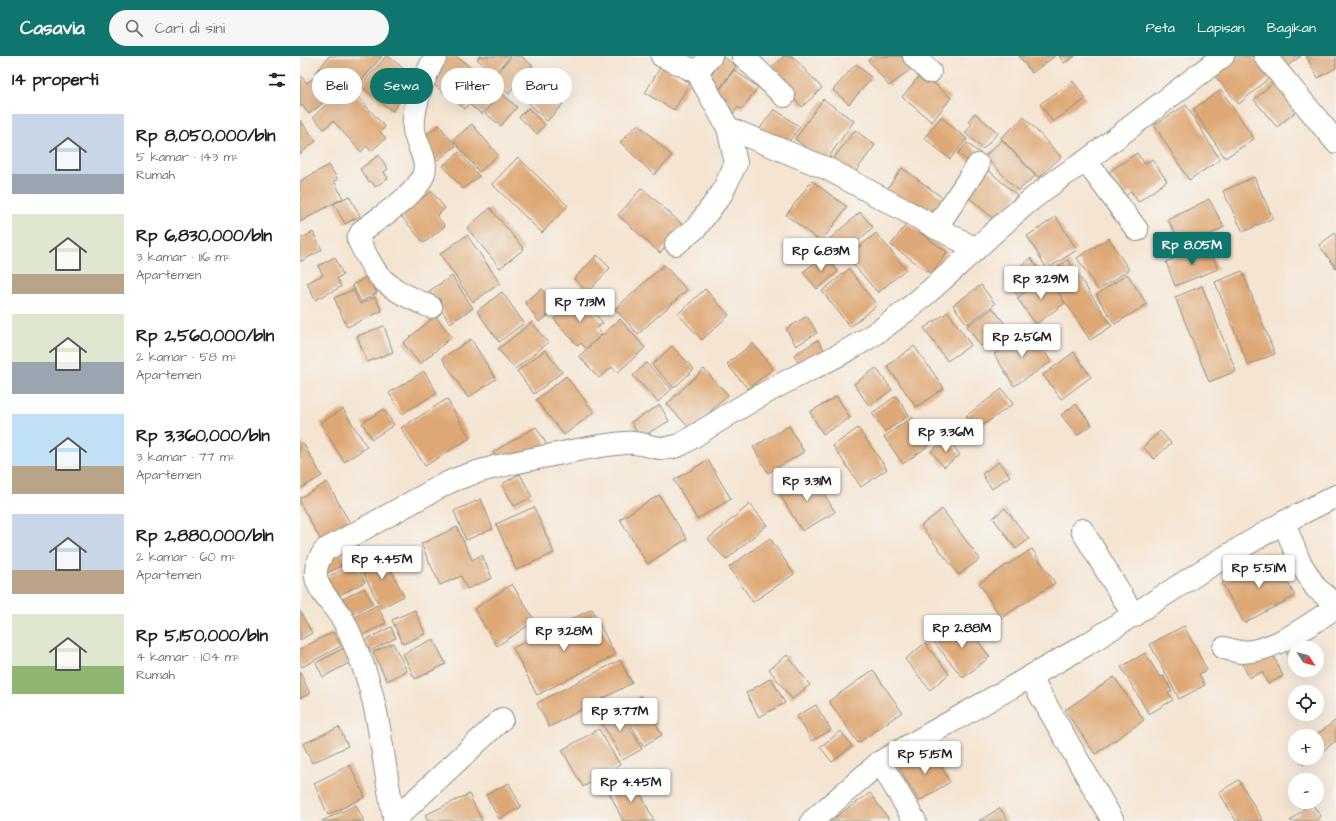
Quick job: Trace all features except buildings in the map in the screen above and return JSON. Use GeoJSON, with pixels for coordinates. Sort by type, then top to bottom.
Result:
{"type":"FeatureCollection","features":[{"type":"Feature","properties":{"kind":"street"},"geometry":{"type":"LineString","coordinates":[[431,307],[411,298],[386,282],[376,272],[358,239],[362,231],[417,187],[424,175],[425,163],[414,129],[420,91],[436,56]]}},
{"type":"Feature","properties":{"kind":"street"},"geometry":{"type":"LineString","coordinates":[[662,56],[704,64],[728,128],[736,156],[734,170],[722,193],[696,228],[676,244]]}},
{"type":"Feature","properties":{"kind":"street"},"geometry":{"type":"LineString","coordinates":[[743,56],[784,96]]}},
{"type":"Feature","properties":{"kind":"street"},"geometry":{"type":"LineString","coordinates":[[914,56],[930,72]]}},
{"type":"Feature","properties":{"kind":"street"},"geometry":{"type":"LineString","coordinates":[[394,820],[378,725],[366,673],[342,619],[318,586],[316,578],[316,565],[325,550],[446,483],[465,475],[603,445],[628,442],[663,450],[673,448],[766,392],[841,354],[882,329],[1037,195],[1066,173],[1086,161],[1222,56]]}},
{"type":"Feature","properties":{"kind":"street"},"geometry":{"type":"LineString","coordinates":[[1265,56],[1336,142]]}},
{"type":"Feature","properties":{"kind":"street"},"geometry":{"type":"LineString","coordinates":[[728,128],[815,163],[976,249]]}},
{"type":"Feature","properties":{"kind":"street"},"geometry":{"type":"LineString","coordinates":[[1086,161],[1137,230]]}},
{"type":"Feature","properties":{"kind":"street"},"geometry":{"type":"LineString","coordinates":[[936,228],[978,165]]}},
{"type":"Feature","properties":{"kind":"street"},"geometry":{"type":"LineString","coordinates":[[812,821],[880,762],[1134,616],[1205,569],[1284,522],[1336,496]]}},
{"type":"Feature","properties":{"kind":"street"},"geometry":{"type":"LineString","coordinates":[[1284,522],[1299,561],[1316,588],[1336,604]]}},
{"type":"Feature","properties":{"kind":"street"},"geometry":{"type":"LineString","coordinates":[[1082,530],[1134,616]]}},
{"type":"Feature","properties":{"kind":"street"},"geometry":{"type":"LineString","coordinates":[[1224,648],[1240,652],[1257,650],[1293,636],[1336,608]]}},
{"type":"Feature","properties":{"kind":"street"},"geometry":{"type":"LineString","coordinates":[[1030,677],[1113,821]]}},
{"type":"Feature","properties":{"kind":"street"},"geometry":{"type":"LineString","coordinates":[[394,820],[502,720]]}},
{"type":"Feature","properties":{"kind":"street"},"geometry":{"type":"LineString","coordinates":[[880,762],[915,821]]}}]}
